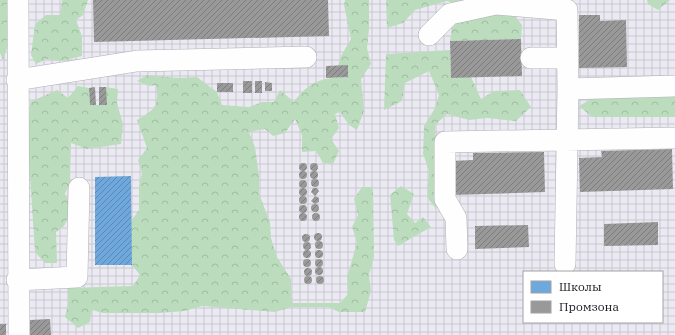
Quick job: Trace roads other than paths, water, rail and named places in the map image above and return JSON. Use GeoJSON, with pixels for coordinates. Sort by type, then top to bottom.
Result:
{"type":"FeatureCollection","features":[{"type":"Feature","properties":{"kind":"lane"},"geometry":{"type":"LineString","coordinates":[[18,0],[17,280],[19,335]]}},
{"type":"Feature","properties":{"kind":"lane"},"geometry":{"type":"LineString","coordinates":[[429,34],[450,14],[496,4],[567,10],[568,89],[565,264]]}},
{"type":"Feature","properties":{"kind":"lane"},"geometry":{"type":"LineString","coordinates":[[17,80],[137,61],[306,57]]}},
{"type":"Feature","properties":{"kind":"lane"},"geometry":{"type":"LineString","coordinates":[[531,58],[568,58]]}},
{"type":"Feature","properties":{"kind":"lane"},"geometry":{"type":"LineString","coordinates":[[568,89],[675,86]]}},
{"type":"Feature","properties":{"kind":"lane"},"geometry":{"type":"LineString","coordinates":[[457,249],[456,218],[445,199],[445,142],[675,138]]}},
{"type":"Feature","properties":{"kind":"lane"},"geometry":{"type":"LineString","coordinates":[[17,280],[77,277],[79,188]]}}]}
